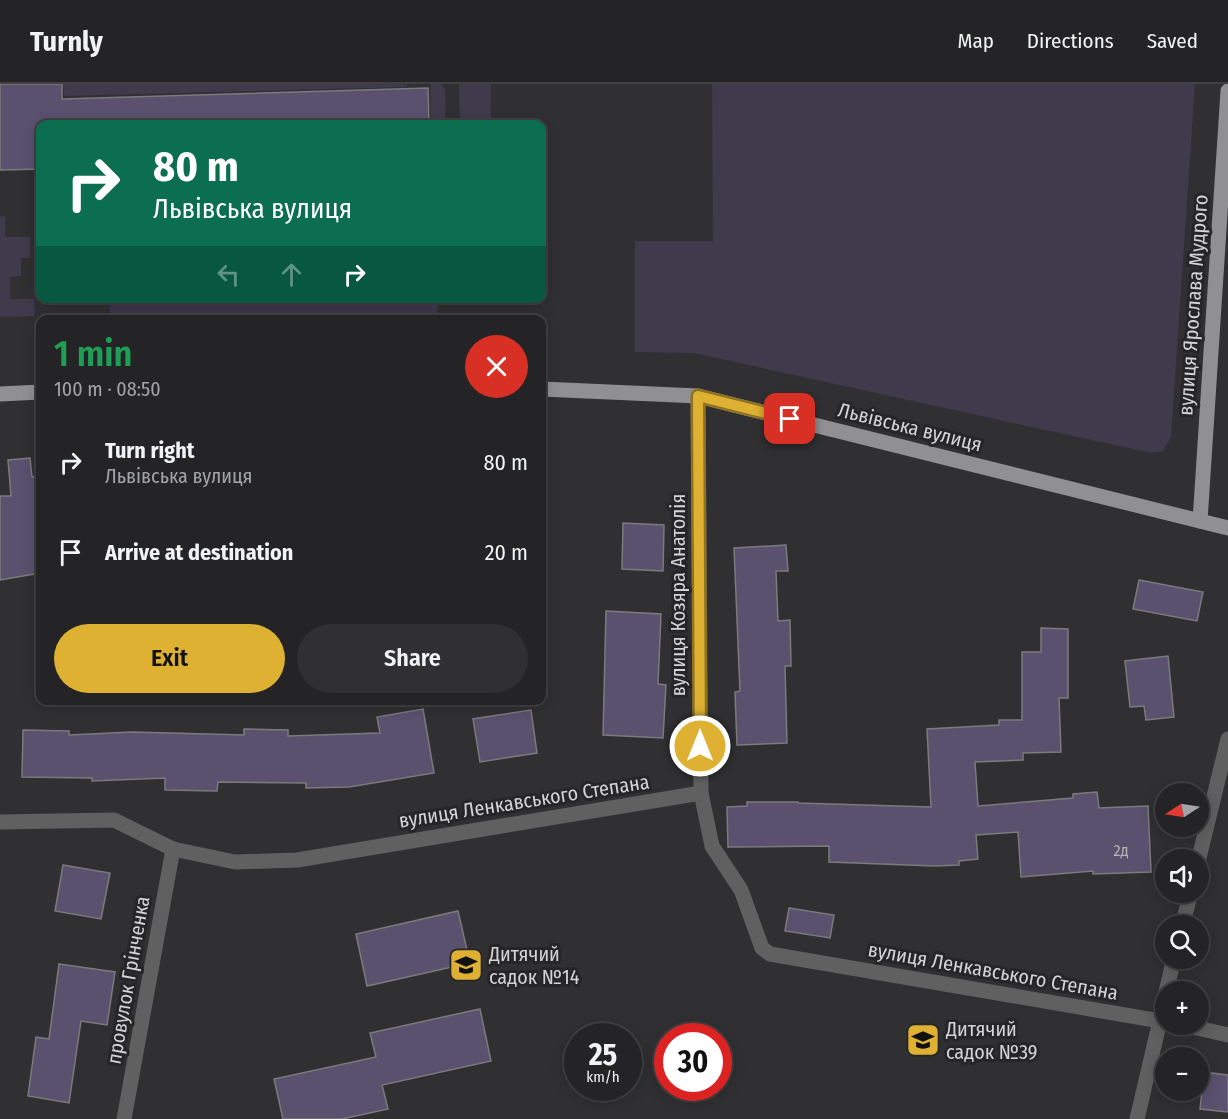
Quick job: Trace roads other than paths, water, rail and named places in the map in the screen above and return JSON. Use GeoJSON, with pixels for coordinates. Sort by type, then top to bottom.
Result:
{"type":"FeatureCollection","features":[{"type":"Feature","properties":{"kind":"main road","name":"вулиця Ярослава Мудрого"},"geometry":{"type":"LineString","coordinates":[[1200,521],[1225,173],[1228,91]]}},
{"type":"Feature","properties":{"kind":"main road","name":"Львівська вулиця"},"geometry":{"type":"LineString","coordinates":[[546,389],[698,396],[1228,528]]}},
{"type":"Feature","properties":{"kind":"main road"},"geometry":{"type":"LineString","coordinates":[[0,394],[36,392]]}},
{"type":"Feature","properties":{"kind":"street","name":"вулиця Козяра Анатолія"},"geometry":{"type":"LineString","coordinates":[[698,396],[700,793]]}},
{"type":"Feature","properties":{"kind":"street"},"geometry":{"type":"LineString","coordinates":[[1201,849],[1228,739]]}},
{"type":"Feature","properties":{"kind":"street","name":"вулиця Ленкавського Степана"},"geometry":{"type":"LineString","coordinates":[[0,822],[114,820],[173,849],[235,862],[297,860],[700,793],[712,846],[741,890],[762,948],[770,954],[1155,1020]]}},
{"type":"Feature","properties":{"kind":"street","name":"провулок Грінченка"},"geometry":{"type":"LineString","coordinates":[[124,1119],[173,849]]}},
{"type":"Feature","properties":{"kind":"street"},"geometry":{"type":"LineString","coordinates":[[1209,1031],[1228,1035]]}},
{"type":"Feature","properties":{"kind":"street"},"geometry":{"type":"LineString","coordinates":[[1137,1119],[1159,1035]]}},
{"type":"Feature","properties":{"kind":"place","name":"Дитячий садок №14"},"geometry":{"type":"Point","coordinates":[466,965]}},
{"type":"Feature","properties":{"kind":"place","name":"Дитячий садок №39"},"geometry":{"type":"Point","coordinates":[923,1040]}}]}
